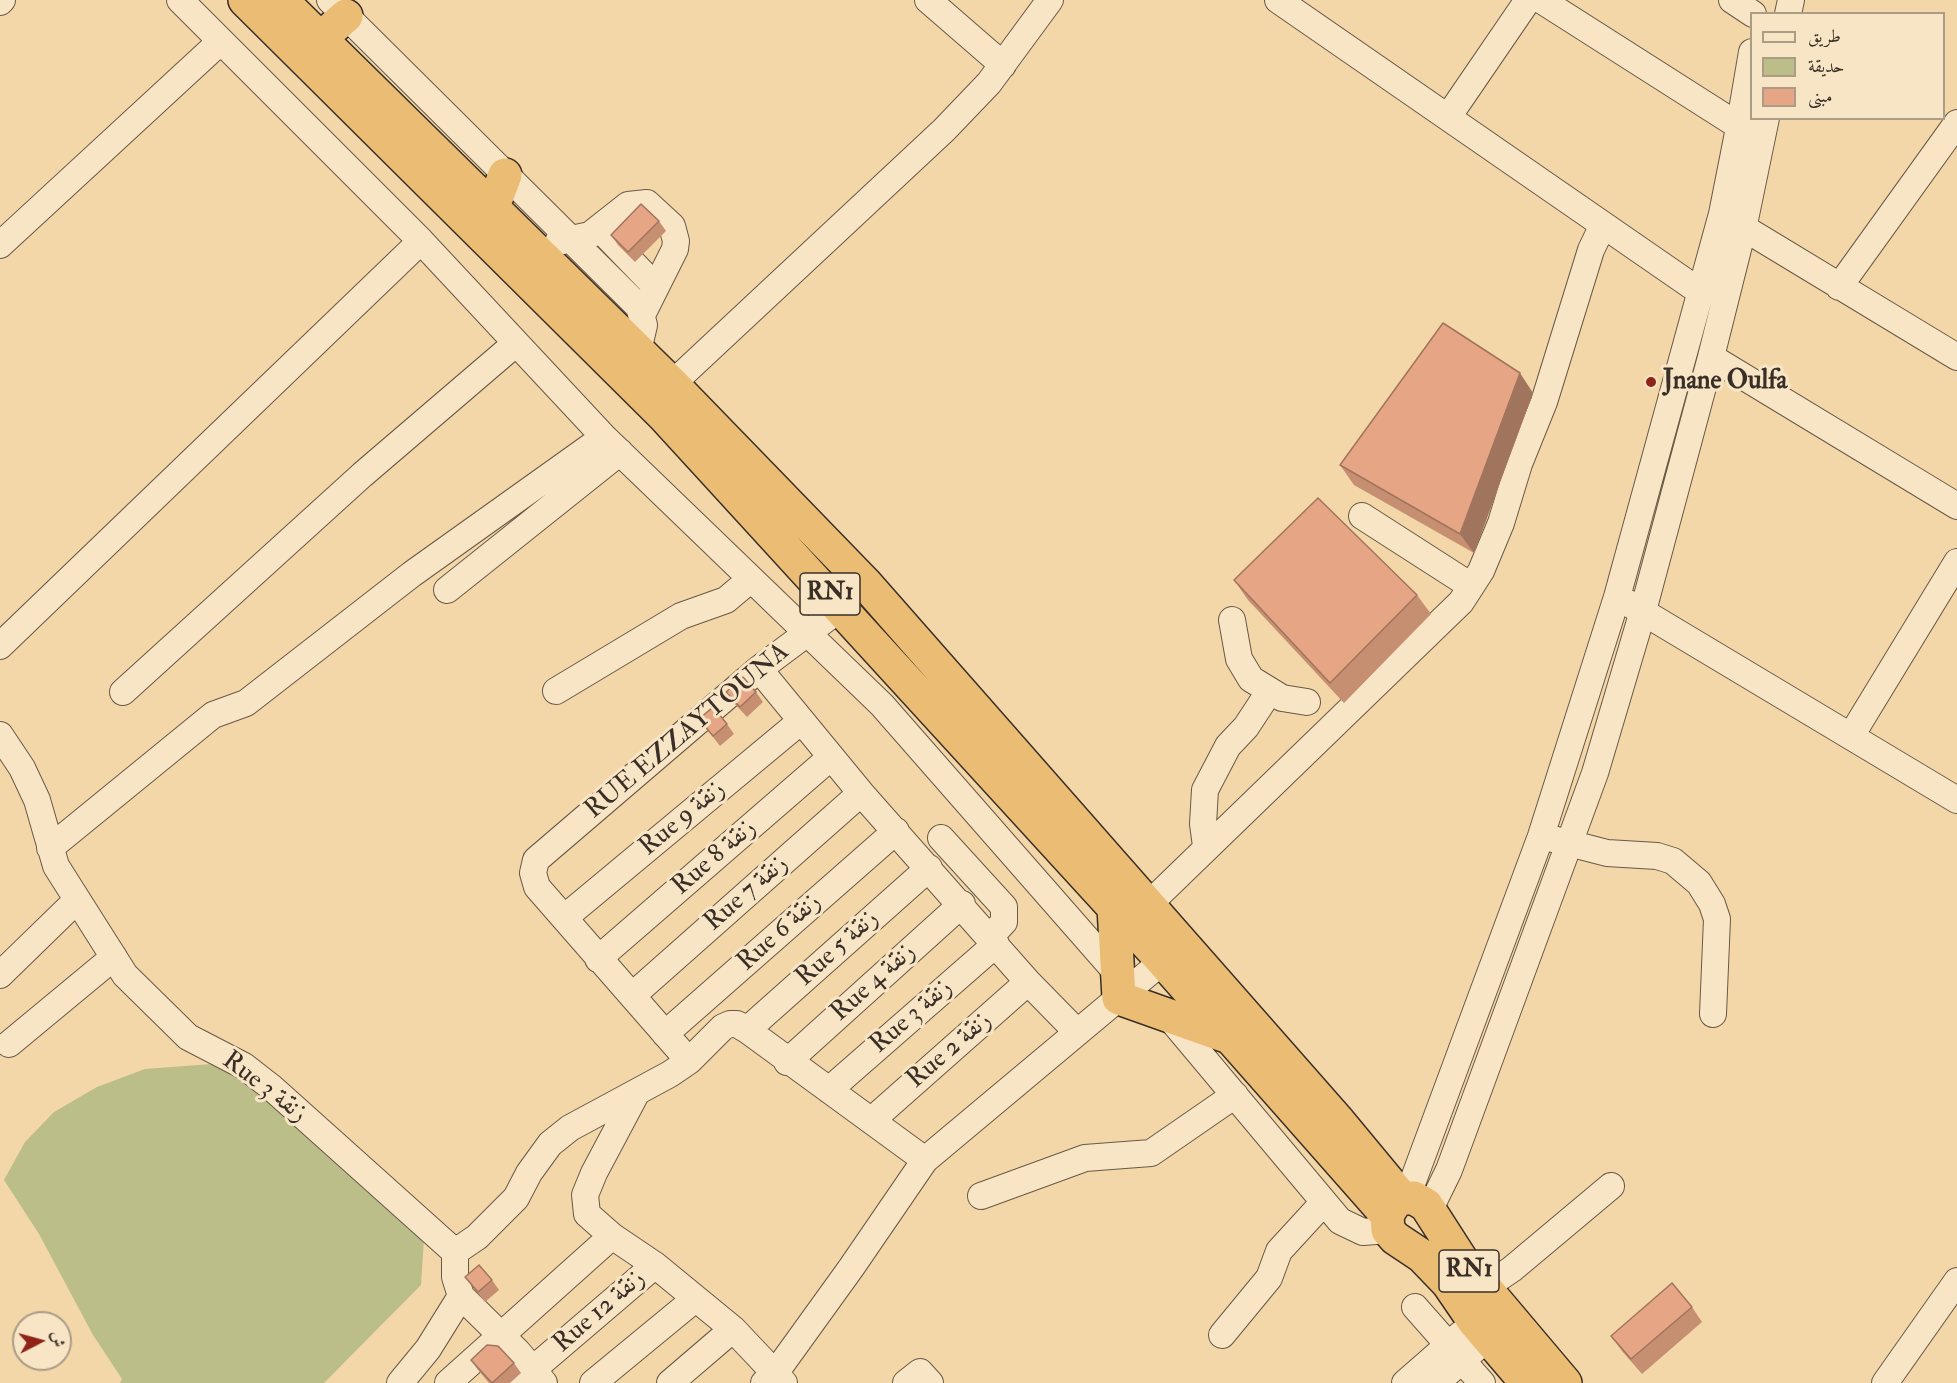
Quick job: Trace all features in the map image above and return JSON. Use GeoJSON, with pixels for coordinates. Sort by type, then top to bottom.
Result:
{"type":"FeatureCollection","features":[{"type":"Feature","properties":{"kind":"highway","name":"RN1"},"geometry":{"type":"LineString","coordinates":[[245,0],[665,417],[842,607],[1114,907],[1174,952],[1339,1122],[1403,1210]]}},
{"type":"Feature","properties":{"kind":"highway","name":"RN1"},"geometry":{"type":"LineString","coordinates":[[289,2],[320,39],[672,384],[866,584],[1149,904],[1174,952],[1232,1038],[1403,1210],[1462,1261],[1484,1288],[1492,1332],[1564,1383]]}},
{"type":"Feature","properties":{"kind":"highway"},"geometry":{"type":"LineString","coordinates":[[320,39],[340,6]]}},
{"type":"Feature","properties":{"kind":"highway"},"geometry":{"type":"LineString","coordinates":[[492,209],[506,175]]}},
{"type":"Feature","properties":{"kind":"highway"},"geometry":{"type":"LineString","coordinates":[[1114,907],[1118,985],[1168,1017],[1232,1038]]}},
{"type":"Feature","properties":{"kind":"highway","name":"RN1"},"geometry":{"type":"LineString","coordinates":[[1403,1210],[1395,1238],[1422,1256],[1448,1283],[1492,1332],[1527,1383]]}},
{"type":"Feature","properties":{"kind":"street"},"geometry":{"type":"LineString","coordinates":[[180,0],[421,241],[612,445],[882,705],[1118,985]]}},
{"type":"Feature","properties":{"kind":"street"},"geometry":{"type":"LineString","coordinates":[[928,0],[1003,65]]}},
{"type":"Feature","properties":{"kind":"street"},"geometry":{"type":"LineString","coordinates":[[672,384],[944,130],[1003,65],[1050,0]]}},
{"type":"Feature","properties":{"kind":"street"},"geometry":{"type":"LineString","coordinates":[[1278,0],[1699,291]]}},
{"type":"Feature","properties":{"kind":"street"},"geometry":{"type":"LineString","coordinates":[[1448,117],[1528,0]]}},
{"type":"Feature","properties":{"kind":"street"},"geometry":{"type":"LineString","coordinates":[[1540,0],[1756,129]]}},
{"type":"Feature","properties":{"kind":"street"},"geometry":{"type":"LineString","coordinates":[[1732,0],[1750,12]]}},
{"type":"Feature","properties":{"kind":"street"},"geometry":{"type":"LineString","coordinates":[[340,6],[643,313]]}},
{"type":"Feature","properties":{"kind":"street"},"geometry":{"type":"LineString","coordinates":[[0,245],[221,41]]}},
{"type":"Feature","properties":{"kind":"street"},"geometry":{"type":"LineString","coordinates":[[1839,287],[1957,123]]}},
{"type":"Feature","properties":{"kind":"street"},"geometry":{"type":"LineString","coordinates":[[1403,1210],[1541,836],[1617,597],[1699,291],[1722,214],[1756,129]]}},
{"type":"Feature","properties":{"kind":"street"},"geometry":{"type":"LineString","coordinates":[[1168,1017],[1340,1221],[1351,1227],[1363,1232],[1403,1210],[1449,1170],[1595,773],[1643,610],[1743,229],[1756,129]]}},
{"type":"Feature","properties":{"kind":"street"},"geometry":{"type":"LineString","coordinates":[[531,246],[572,240],[599,228],[628,205],[641,202],[647,203],[672,226],[675,234],[675,249],[643,313],[644,325],[638,351]]}},
{"type":"Feature","properties":{"kind":"street"},"geometry":{"type":"LineString","coordinates":[[1722,214],[1743,229],[1957,357]]}},
{"type":"Feature","properties":{"kind":"street"},"geometry":{"type":"LineString","coordinates":[[1149,904],[1206,846],[1293,767],[1461,602],[1481,571],[1501,523],[1519,464],[1544,402],[1591,250],[1604,225]]}},
{"type":"Feature","properties":{"kind":"street"},"geometry":{"type":"LineString","coordinates":[[599,228],[656,287]]}},
{"type":"Feature","properties":{"kind":"street"},"geometry":{"type":"LineString","coordinates":[[0,646],[421,241]]}},
{"type":"Feature","properties":{"kind":"street"},"geometry":{"type":"LineString","coordinates":[[123,692],[362,474],[515,344]]}},
{"type":"Feature","properties":{"kind":"street"},"geometry":{"type":"LineString","coordinates":[[1710,357],[1957,506]]}},
{"type":"Feature","properties":{"kind":"street"},"geometry":{"type":"LineString","coordinates":[[447,590],[612,445]]}},
{"type":"Feature","properties":{"kind":"street"},"geometry":{"type":"LineString","coordinates":[[50,848],[213,715],[246,703],[412,574],[612,445]]}},
{"type":"Feature","properties":{"kind":"street"},"geometry":{"type":"LineString","coordinates":[[1362,516],[1471,586]]}},
{"type":"Feature","properties":{"kind":"street"},"geometry":{"type":"LineString","coordinates":[[1851,736],[1957,562]]}},
{"type":"Feature","properties":{"kind":"street"},"geometry":{"type":"LineString","coordinates":[[555,691],[681,616],[726,600],[751,579]]}},
{"type":"Feature","properties":{"kind":"street"},"geometry":{"type":"LineString","coordinates":[[1617,597],[1643,610],[1957,800]]}},
{"type":"Feature","properties":{"kind":"street","name":"RUE EZZAYTOUNA"},"geometry":{"type":"LineString","coordinates":[[564,918],[537,887],[533,873],[537,860],[759,669],[842,607]]}},
{"type":"Feature","properties":{"kind":"street"},"geometry":{"type":"LineString","coordinates":[[1232,620],[1239,659],[1251,679],[1282,699],[1306,702]]}},
{"type":"Feature","properties":{"kind":"street"},"geometry":{"type":"LineString","coordinates":[[759,669],[861,793],[962,904],[1028,982],[1076,1031]]}},
{"type":"Feature","properties":{"kind":"street"},"geometry":{"type":"LineString","coordinates":[[1206,846],[1203,824],[1205,790],[1228,746],[1246,727],[1269,692]]}},
{"type":"Feature","properties":{"kind":"street","name":"Rue 9 زنقة"},"geometry":{"type":"LineString","coordinates":[[564,918],[801,721]]}},
{"type":"Feature","properties":{"kind":"street","name":"Rue 3 زنقة"},"geometry":{"type":"LineString","coordinates":[[4,751],[37,800],[56,866],[125,975],[188,1037],[244,1066],[271,1087],[455,1252]]}},
{"type":"Feature","properties":{"kind":"street","name":"Rue 8 زنقة"},"geometry":{"type":"LineString","coordinates":[[598,958],[831,757]]}},
{"type":"Feature","properties":{"kind":"street","name":"Rue 7 زنقة"},"geometry":{"type":"LineString","coordinates":[[633,995],[861,793]]}},
{"type":"Feature","properties":{"kind":"street","name":"Rue 6 زنقة"},"geometry":{"type":"LineString","coordinates":[[665,1035],[896,831]]}},
{"type":"Feature","properties":{"kind":"street"},"geometry":{"type":"LineString","coordinates":[[1541,836],[1607,853],[1657,856],[1673,861],[1699,883],[1712,904],[1717,919],[1713,1014]]}},
{"type":"Feature","properties":{"kind":"street","name":"Rue 3 زنقة"},"geometry":{"type":"LineString","coordinates":[[829,1090],[993,940],[1004,922],[1004,907],[941,838]]}},
{"type":"Feature","properties":{"kind":"street","name":"Rue 5 زنقة"},"geometry":{"type":"LineString","coordinates":[[747,1030],[929,868]]}},
{"type":"Feature","properties":{"kind":"street"},"geometry":{"type":"LineString","coordinates":[[1522,890],[1550,900]]}},
{"type":"Feature","properties":{"kind":"street"},"geometry":{"type":"LineString","coordinates":[[0,975],[77,900]]}},
{"type":"Feature","properties":{"kind":"street","name":"Rue 4 زنقة"},"geometry":{"type":"LineString","coordinates":[[787,1062],[962,904]]}},
{"type":"Feature","properties":{"kind":"street"},"geometry":{"type":"LineString","coordinates":[[564,918],[689,1061]]}},
{"type":"Feature","properties":{"kind":"street"},"geometry":{"type":"LineString","coordinates":[[637,1092],[585,1195],[587,1214],[612,1236],[655,1265],[733,1329],[774,1379],[925,1160],[1076,1031],[1118,985],[1174,952]]}},
{"type":"Feature","properties":{"kind":"street"},"geometry":{"type":"LineString","coordinates":[[9,1044],[114,957]]}},
{"type":"Feature","properties":{"kind":"street","name":"Rue 2 زنقة"},"geometry":{"type":"LineString","coordinates":[[872,1120],[1028,982]]}},
{"type":"Feature","properties":{"kind":"street"},"geometry":{"type":"LineString","coordinates":[[531,1379],[501,1334],[461,1296],[455,1277],[455,1252],[477,1237],[516,1198],[529,1173],[550,1144],[570,1128],[689,1061],[723,1027],[737,1024],[747,1030],[787,1062],[872,1120],[925,1160]]}},
{"type":"Feature","properties":{"kind":"street"},"geometry":{"type":"LineString","coordinates":[[981,1196],[1085,1158],[1151,1153],[1234,1095]]}},
{"type":"Feature","properties":{"kind":"street"},"geometry":{"type":"LineString","coordinates":[[1484,1288],[1512,1269],[1611,1186]]}},
{"type":"Feature","properties":{"kind":"street"},"geometry":{"type":"LineString","coordinates":[[1222,1335],[1269,1278],[1279,1251],[1324,1202]]}},
{"type":"Feature","properties":{"kind":"street"},"geometry":{"type":"LineString","coordinates":[[448,1383],[612,1236]]}},
{"type":"Feature","properties":{"kind":"street","name":"Rue 12 زنقة"},"geometry":{"type":"LineString","coordinates":[[531,1379],[655,1265]]}},
{"type":"Feature","properties":{"kind":"street"},"geometry":{"type":"LineString","coordinates":[[1892,1381],[1957,1281]]}},
{"type":"Feature","properties":{"kind":"street"},"geometry":{"type":"LineString","coordinates":[[400,1383],[428,1349],[461,1296]]}},
{"type":"Feature","properties":{"kind":"street"},"geometry":{"type":"LineString","coordinates":[[593,1383],[695,1299]]}},
{"type":"Feature","properties":{"kind":"street"},"geometry":{"type":"LineString","coordinates":[[1415,1307],[1482,1383]]}},
{"type":"Feature","properties":{"kind":"street"},"geometry":{"type":"LineString","coordinates":[[670,1383],[733,1329]]}},
{"type":"Feature","properties":{"kind":"street"},"geometry":{"type":"LineString","coordinates":[[1424,1379],[1456,1353],[1492,1332]]}},
{"type":"Feature","properties":{"kind":"green space"},"geometry":{"type":"Polygon","coordinates":[[[225,1063],[424,1239],[421,1285],[324,1383],[120,1383],[122,1379],[93,1335],[39,1234],[4,1180],[25,1142],[54,1112],[97,1087],[145,1069],[225,1063]]]}},
{"type":"Feature","properties":{"kind":"building"},"geometry":{"type":"Polygon","coordinates":[[[641,204],[659,221],[628,252],[611,235],[641,204]]]}},
{"type":"Feature","properties":{"kind":"building"},"geometry":{"type":"Polygon","coordinates":[[[1443,323],[1520,373],[1460,534],[1340,465],[1443,323]]]}},
{"type":"Feature","properties":{"kind":"building"},"geometry":{"type":"Polygon","coordinates":[[[1318,498],[1417,595],[1330,683],[1234,580],[1318,498]]]}},
{"type":"Feature","properties":{"kind":"building"},"geometry":{"type":"Polygon","coordinates":[[[743,677],[756,692],[740,707],[726,692],[743,677]]]}},
{"type":"Feature","properties":{"kind":"building"},"geometry":{"type":"Polygon","coordinates":[[[713,707],[727,724],[713,736],[699,719],[713,707]]]}},
{"type":"Feature","properties":{"kind":"building"},"geometry":{"type":"Polygon","coordinates":[[[479,1265],[492,1280],[478,1292],[465,1277],[479,1265]]]}},
{"type":"Feature","properties":{"kind":"building"},"geometry":{"type":"Polygon","coordinates":[[[1672,1283],[1692,1307],[1631,1359],[1611,1336],[1672,1283]]]}},
{"type":"Feature","properties":{"kind":"building"},"geometry":{"type":"Polygon","coordinates":[[[487,1345],[498,1346],[514,1363],[492,1383],[471,1360],[487,1345]]]}},
{"type":"Feature","properties":{"kind":"place","name":"Jnane Oulfa"},"geometry":{"type":"Point","coordinates":[1651,382]}}]}
